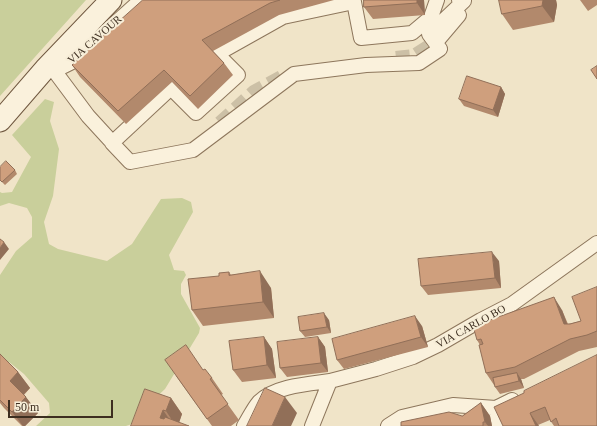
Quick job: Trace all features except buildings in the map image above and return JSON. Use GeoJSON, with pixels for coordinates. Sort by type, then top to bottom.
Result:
{"type":"FeatureCollection","features":[{"type":"Feature","properties":{"kind":"main road","name":"VIA CAVOUR"},"geometry":{"type":"LineString","coordinates":[[0,121],[111,0]]}},
{"type":"Feature","properties":{"kind":"street","name":"VIA CAVOUR"},"geometry":{"type":"LineString","coordinates":[[49,69],[58,69],[72,62],[141,0]]}},
{"type":"Feature","properties":{"kind":"street"},"geometry":{"type":"LineString","coordinates":[[437,0],[431,17],[412,33],[361,38],[354,2],[283,17],[217,54],[238,75],[196,113],[171,88],[112,143],[130,162],[193,150],[294,74],[366,65],[419,63],[440,49],[429,34],[464,1],[459,0]]}},
{"type":"Feature","properties":{"kind":"street"},"geometry":{"type":"LineString","coordinates":[[437,41],[473,0]]}},
{"type":"Feature","properties":{"kind":"street"},"geometry":{"type":"LineString","coordinates":[[49,69],[110,140]]}},
{"type":"Feature","properties":{"kind":"street","name":"VIA CARLO BO"},"geometry":{"type":"LineString","coordinates":[[244,426],[254,409],[267,396],[285,389],[330,381],[376,369],[413,357],[438,345],[480,320],[512,304],[597,243]]}},
{"type":"Feature","properties":{"kind":"street"},"geometry":{"type":"LineString","coordinates":[[312,426],[330,381]]}},
{"type":"Feature","properties":{"kind":"street"},"geometry":{"type":"LineString","coordinates":[[388,426],[402,418],[453,405],[496,408],[524,394]]}},
{"type":"Feature","properties":{"kind":"street"},"geometry":{"type":"LineString","coordinates":[[496,408],[496,426]]}},
{"type":"Feature","properties":{"kind":"green space"},"geometry":{"type":"Polygon","coordinates":[[[0,0],[86,0],[0,96],[0,0]]]}},
{"type":"Feature","properties":{"kind":"green space"},"geometry":{"type":"Polygon","coordinates":[[[45,99],[54,102],[50,121],[59,149],[53,196],[44,222],[49,244],[58,249],[107,261],[132,244],[161,199],[182,198],[191,202],[193,212],[169,255],[174,270],[184,271],[186,275],[181,284],[181,294],[200,328],[199,333],[165,389],[150,403],[141,421],[126,426],[36,426],[50,413],[49,403],[24,374],[9,362],[0,363],[0,275],[16,251],[32,237],[32,217],[27,208],[9,203],[0,206],[0,192],[12,192],[31,157],[12,135],[45,99]]]}},
{"type":"Feature","properties":{"kind":"tunnel"},"geometry":{"type":"LineString","coordinates":[[396,58],[414,56],[437,41]]}},
{"type":"Feature","properties":{"kind":"tunnel"},"geometry":{"type":"LineString","coordinates":[[220,123],[254,92],[287,74]]}}]}
